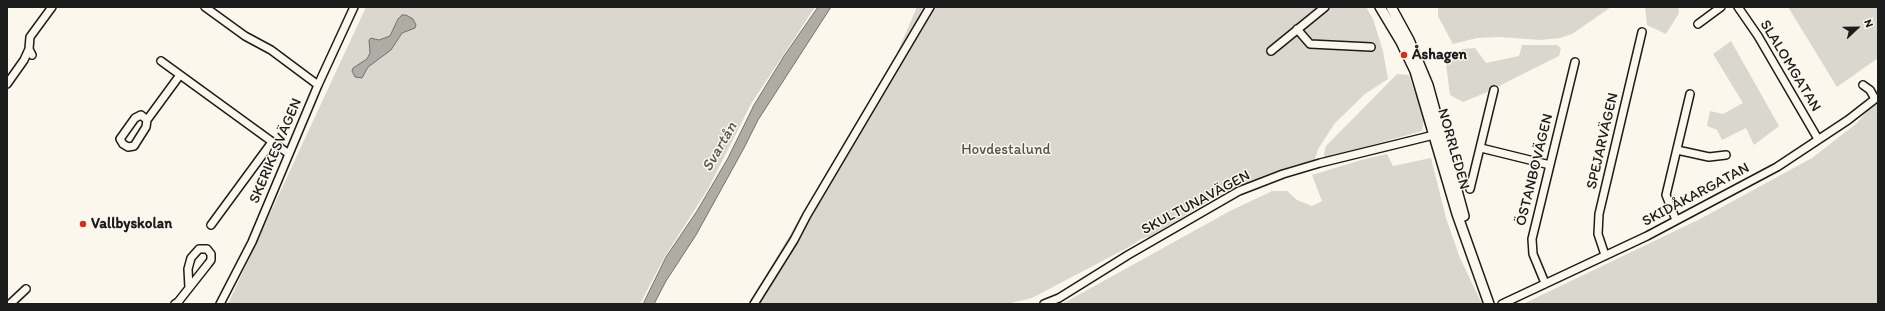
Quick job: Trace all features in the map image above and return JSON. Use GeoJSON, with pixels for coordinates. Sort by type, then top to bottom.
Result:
{"type":"FeatureCollection","features":[{"type":"Feature","properties":{"kind":"main road","name":"NORRLEDEN"},"geometry":{"type":"LineString","coordinates":[[1380,7],[1401,42],[1415,71],[1438,134],[1468,233],[1494,304]]}},
{"type":"Feature","properties":{"kind":"main road","name":"NORRLEDEN"},"geometry":{"type":"LineString","coordinates":[[1391,7],[1409,40],[1426,79],[1461,226],[1489,304]]}},
{"type":"Feature","properties":{"kind":"street"},"geometry":{"type":"LineString","coordinates":[[7,84],[31,52],[30,37],[44,21],[52,7]]}},
{"type":"Feature","properties":{"kind":"street"},"geometry":{"type":"LineString","coordinates":[[205,7],[245,36],[271,50],[318,85]]}},
{"type":"Feature","properties":{"kind":"street","name":"SKERIKESVÄGEN"},"geometry":{"type":"LineString","coordinates":[[220,304],[252,242],[318,85],[354,7]]}},
{"type":"Feature","properties":{"kind":"street"},"geometry":{"type":"LineString","coordinates":[[754,304],[794,240],[807,215],[930,7]]}},
{"type":"Feature","properties":{"kind":"street"},"geometry":{"type":"LineString","coordinates":[[1271,51],[1325,7]]}},
{"type":"Feature","properties":{"kind":"street"},"geometry":{"type":"LineString","coordinates":[[1698,24],[1721,7]]}},
{"type":"Feature","properties":{"kind":"street","name":"SLALOMGATAN"},"geometry":{"type":"LineString","coordinates":[[1738,7],[1758,36],[1818,139]]}},
{"type":"Feature","properties":{"kind":"street"},"geometry":{"type":"LineString","coordinates":[[1297,29],[1310,44],[1371,47]]}},
{"type":"Feature","properties":{"kind":"street","name":"SPEJARVÄGEN"},"geometry":{"type":"LineString","coordinates":[[1605,255],[1598,234],[1599,214],[1642,32]]}},
{"type":"Feature","properties":{"kind":"street"},"geometry":{"type":"LineString","coordinates":[[161,61],[289,154]]}},
{"type":"Feature","properties":{"kind":"street","name":"ÖSTANBOVÄGEN"},"geometry":{"type":"LineString","coordinates":[[1545,283],[1533,254],[1532,239],[1574,62]]}},
{"type":"Feature","properties":{"kind":"street"},"geometry":{"type":"LineString","coordinates":[[147,120],[180,75]]}},
{"type":"Feature","properties":{"kind":"street","name":"SKIDÅKARGATAN"},"geometry":{"type":"LineString","coordinates":[[1502,304],[1676,220],[1777,167],[1805,150],[1818,139],[1848,120],[1875,99],[1870,90],[1863,85]]}},
{"type":"Feature","properties":{"kind":"street"},"geometry":{"type":"LineString","coordinates":[[1470,189],[1494,90]]}},
{"type":"Feature","properties":{"kind":"street"},"geometry":{"type":"LineString","coordinates":[[1676,220],[1666,195],[1690,94]]}},
{"type":"Feature","properties":{"kind":"street","name":"SKULTUNAVÄGEN"},"geometry":{"type":"LineString","coordinates":[[1044,304],[1059,298],[1128,255],[1239,191],[1314,164],[1438,134]]}},
{"type":"Feature","properties":{"kind":"street"},"geometry":{"type":"LineString","coordinates":[[211,225],[272,142]]}},
{"type":"Feature","properties":{"kind":"street"},"geometry":{"type":"LineString","coordinates":[[1481,148],[1550,165]]}},
{"type":"Feature","properties":{"kind":"street"},"geometry":{"type":"LineString","coordinates":[[1677,150],[1709,157],[1726,155]]}},
{"type":"Feature","properties":{"kind":"street"},"geometry":{"type":"LineString","coordinates":[[175,304],[189,288],[211,260],[211,254],[207,249],[199,249],[191,258],[188,269],[189,288]]}},
{"type":"Feature","properties":{"kind":"street"},"geometry":{"type":"LineString","coordinates":[[10,304],[26,289]]}},
{"type":"Feature","properties":{"kind":"green space"},"geometry":{"type":"Polygon","coordinates":[[[366,7],[815,7],[751,104],[708,189],[664,258],[640,304],[228,304],[366,7]]]}},
{"type":"Feature","properties":{"kind":"green space","name":"Hovdestalund"},"geometry":{"type":"Polygon","coordinates":[[[917,7],[1366,7],[1373,19],[1383,51],[1388,79],[1365,94],[1335,123],[1318,149],[1314,163],[1295,165],[1263,179],[1227,190],[1151,236],[1141,239],[1127,248],[1032,298],[1007,304],[749,304],[897,53],[917,7]]]}},
{"type":"Feature","properties":{"kind":"green space"},"geometry":{"type":"Polygon","coordinates":[[[1438,7],[1611,7],[1572,34],[1560,38],[1541,40],[1499,37],[1477,38],[1453,44],[1438,16],[1438,7]]]}},
{"type":"Feature","properties":{"kind":"green space"},"geometry":{"type":"Polygon","coordinates":[[[1645,7],[1678,7],[1679,13],[1666,34],[1647,25],[1645,7]]]}},
{"type":"Feature","properties":{"kind":"green space"},"geometry":{"type":"Polygon","coordinates":[[[1788,7],[1878,7],[1878,58],[1837,87],[1788,7]]]}},
{"type":"Feature","properties":{"kind":"green space"},"geometry":{"type":"Polygon","coordinates":[[[1731,41],[1779,126],[1754,145],[1746,128],[1722,140],[1717,130],[1707,126],[1710,111],[1723,114],[1743,103],[1713,54],[1731,41]]]}},
{"type":"Feature","properties":{"kind":"green space"},"geometry":{"type":"Polygon","coordinates":[[[1522,45],[1557,45],[1561,48],[1559,56],[1485,93],[1463,102],[1450,95],[1446,64],[1448,56],[1463,49],[1475,48],[1486,63],[1519,56],[1522,45]]]}},
{"type":"Feature","properties":{"kind":"green space"},"geometry":{"type":"Polygon","coordinates":[[[1397,74],[1409,75],[1424,119],[1422,131],[1325,158],[1324,153],[1326,146],[1397,74]]]}},
{"type":"Feature","properties":{"kind":"green space"},"geometry":{"type":"Polygon","coordinates":[[[1878,103],[1878,304],[1523,304],[1700,219],[1812,158],[1857,123],[1869,109],[1878,103]]]}},
{"type":"Feature","properties":{"kind":"green space"},"geometry":{"type":"Polygon","coordinates":[[[1387,154],[1393,166],[1431,158],[1446,218],[1460,258],[1482,304],[1062,304],[1230,211],[1272,191],[1287,191],[1297,200],[1312,206],[1322,201],[1312,175],[1361,160],[1387,154]]]}},
{"type":"Feature","properties":{"kind":"shaded area"},"geometry":{"type":"Polygon","coordinates":[[[818,7],[831,7],[758,120],[696,235],[666,281],[654,304],[643,304],[666,257],[697,211],[728,158],[754,105],[784,56],[818,7]]]}},
{"type":"Feature","properties":{"kind":"shaded area"},"geometry":{"type":"Polygon","coordinates":[[[402,15],[406,15],[413,19],[416,25],[415,28],[402,33],[391,50],[368,67],[362,78],[355,77],[352,71],[353,68],[367,59],[370,53],[369,40],[371,38],[379,40],[390,36],[398,19],[402,15]]]}},
{"type":"Feature","properties":{"kind":"place","name":"Åshagen"},"geometry":{"type":"Point","coordinates":[1404,55]}},
{"type":"Feature","properties":{"kind":"place","name":"Vallbyskolan"},"geometry":{"type":"Point","coordinates":[83,224]}},
{"type":"Feature","properties":{"kind":"water label","name":"Svartån"},"geometry":{"type":"Point","coordinates":[720,147]}}]}
